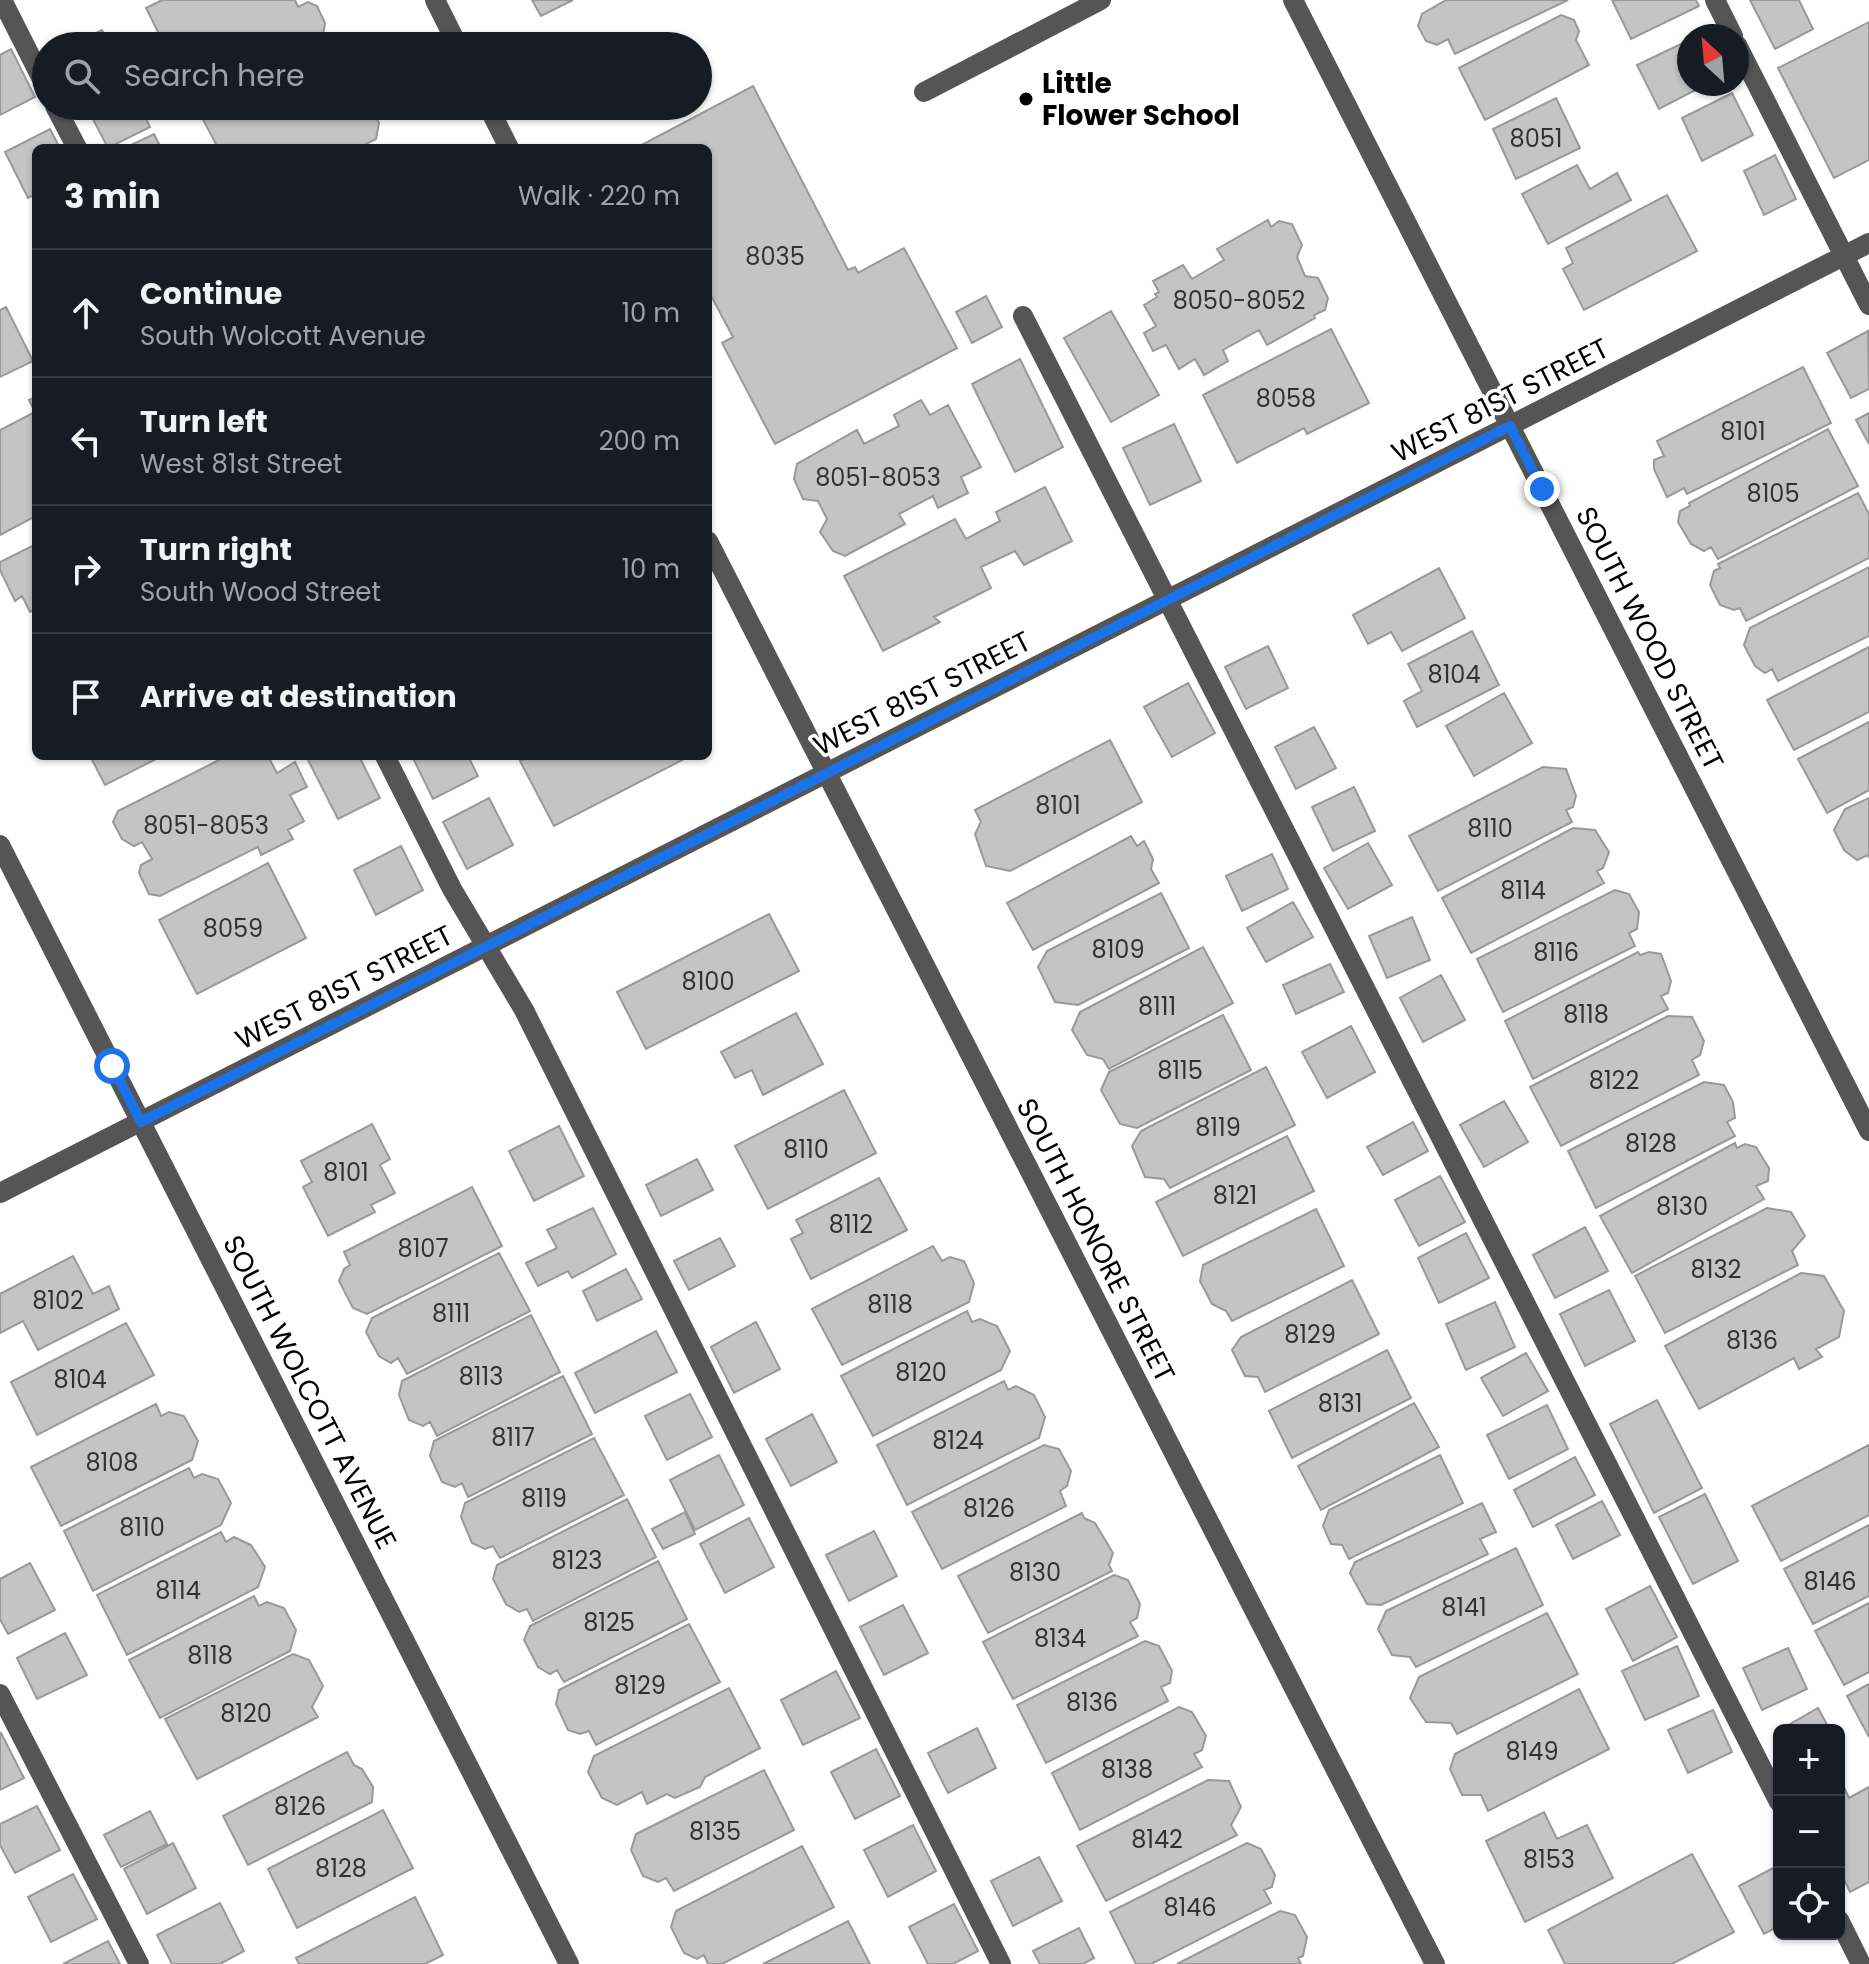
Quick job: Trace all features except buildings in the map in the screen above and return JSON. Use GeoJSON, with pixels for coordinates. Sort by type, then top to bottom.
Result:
{"type":"FeatureCollection","features":[{"type":"Feature","properties":{"kind":"street"},"geometry":{"type":"LineString","coordinates":[[2,0],[32,59]]}},
{"type":"Feature","properties":{"kind":"street"},"geometry":{"type":"LineString","coordinates":[[435,0],[451,32]]}},
{"type":"Feature","properties":{"kind":"street"},"geometry":{"type":"LineString","coordinates":[[924,92],[1101,0]]}},
{"type":"Feature","properties":{"kind":"street","name":"SOUTH WOOD STREET"},"geometry":{"type":"LineString","coordinates":[[1293,0],[1869,1131]]}},
{"type":"Feature","properties":{"kind":"street"},"geometry":{"type":"LineString","coordinates":[[1715,0],[1727,24]]}},
{"type":"Feature","properties":{"kind":"street"},"geometry":{"type":"LineString","coordinates":[[1749,69],[1869,305]]}},
{"type":"Feature","properties":{"kind":"street"},"geometry":{"type":"LineString","coordinates":[[62,120],[75,144]]}},
{"type":"Feature","properties":{"kind":"street"},"geometry":{"type":"LineString","coordinates":[[495,120],[507,144]]}},
{"type":"Feature","properties":{"kind":"street","name":"WEST 81ST STREET"},"geometry":{"type":"LineString","coordinates":[[0,1193],[1869,243]]}},
{"type":"Feature","properties":{"kind":"street"},"geometry":{"type":"LineString","coordinates":[[1023,316],[1776,1796]]}},
{"type":"Feature","properties":{"kind":"street","name":"SOUTH HONORE STREET"},"geometry":{"type":"LineString","coordinates":[[712,549],[1435,1964]]}},
{"type":"Feature","properties":{"kind":"street"},"geometry":{"type":"LineString","coordinates":[[387,760],[452,889],[524,1010],[1001,1964]]}},
{"type":"Feature","properties":{"kind":"street","name":"SOUTH WOLCOTT AVENUE"},"geometry":{"type":"LineString","coordinates":[[0,845],[569,1964]]}},
{"type":"Feature","properties":{"kind":"street"},"geometry":{"type":"LineString","coordinates":[[0,1694],[139,1964]]}},
{"type":"Feature","properties":{"kind":"street"},"geometry":{"type":"LineString","coordinates":[[1845,1932],[1861,1964]]}},
{"type":"Feature","properties":{"kind":"place","name":"Little Flower School"},"geometry":{"type":"Point","coordinates":[1026,99]}},
{"type":"Feature","properties":{"kind":"route"},"geometry":{"type":"LineString","coordinates":[[112,1066],[141,1122],[1510,426],[1542,489]]}}]}
